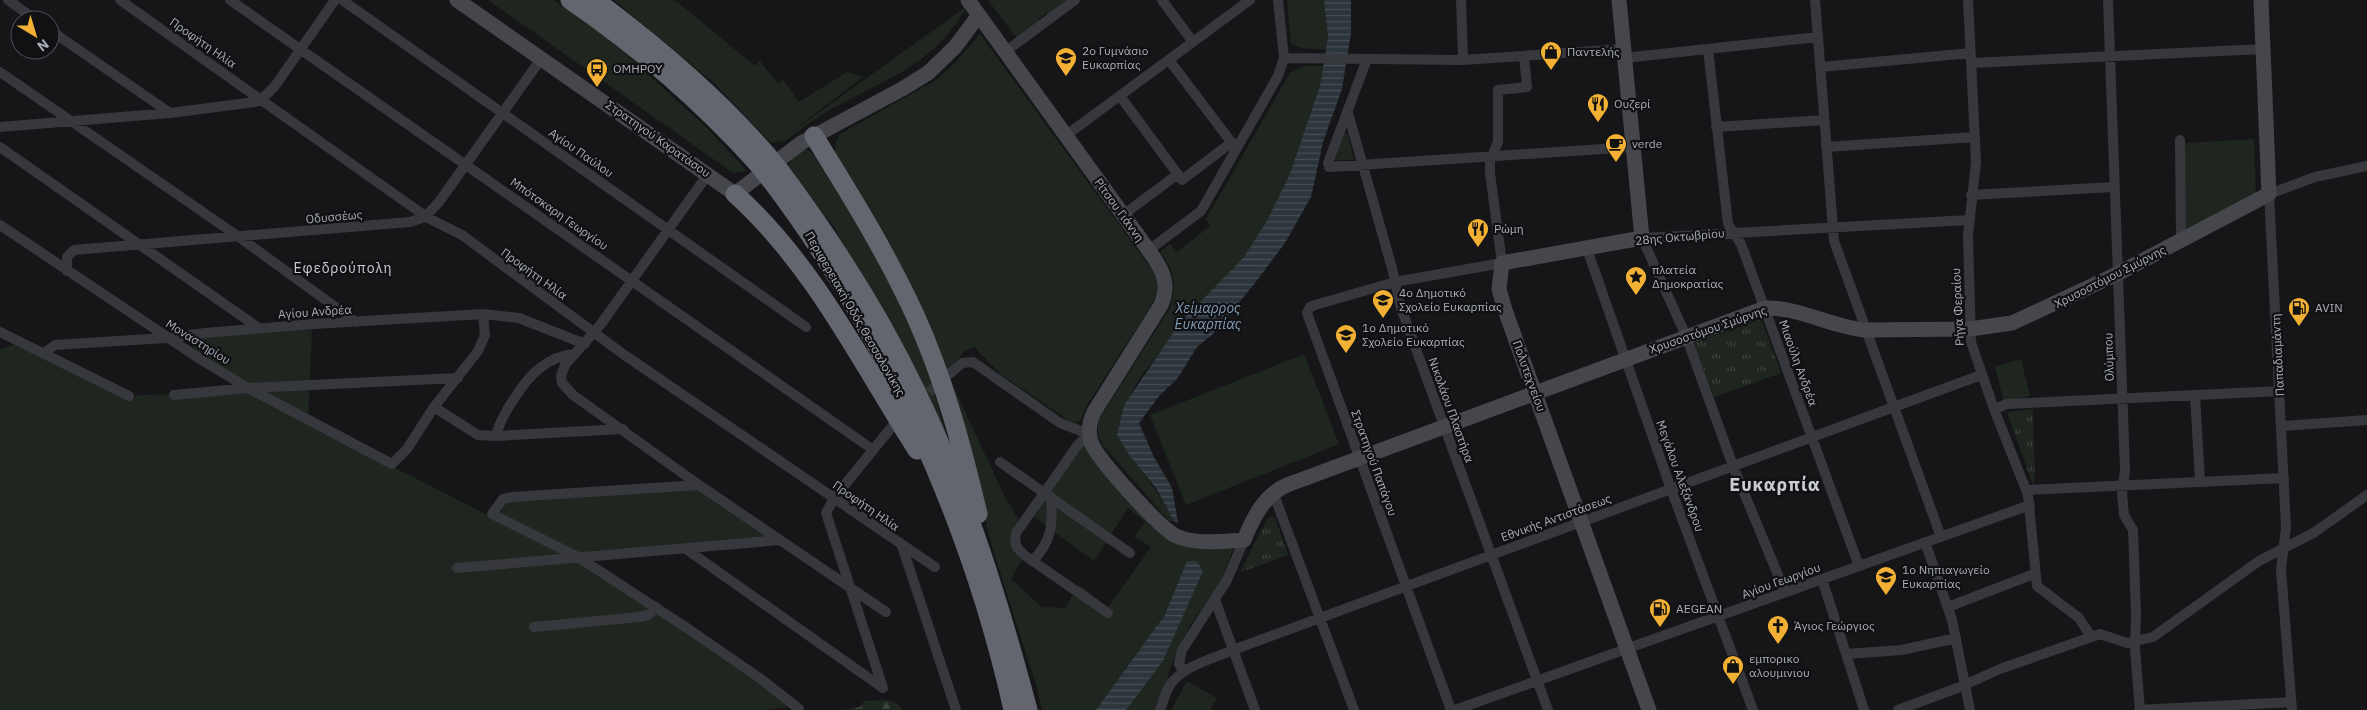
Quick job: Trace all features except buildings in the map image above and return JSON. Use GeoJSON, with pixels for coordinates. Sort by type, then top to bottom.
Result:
{"type":"FeatureCollection","features":[{"type":"Feature","properties":{"kind":"highway"},"geometry":{"type":"LineString","coordinates":[[562,0],[594,19]]}},
{"type":"Feature","properties":{"kind":"highway","name":"Περιφερειακή Οδός Θεσσαλονίκης"},"geometry":{"type":"LineString","coordinates":[[570,0],[680,87],[739,143],[762,159]]}},
{"type":"Feature","properties":{"kind":"highway","name":"Περιφερειακή Οδός Θεσσαλονίκης"},"geometry":{"type":"LineString","coordinates":[[595,0],[648,40],[703,88],[842,260],[886,334],[916,390],[970,520],[1028,710]]}},
{"type":"Feature","properties":{"kind":"highway"},"geometry":{"type":"LineString","coordinates":[[814,136],[883,251],[909,302],[929,350],[965,460],[1008,625],[1010,646]]}},
{"type":"Feature","properties":{"kind":"highway","name":"Περιφερειακή Οδός Θεσσαλονίκης"},"geometry":{"type":"LineString","coordinates":[[775,175],[854,307],[909,409],[945,494],[980,595],[1013,710]]}},
{"type":"Feature","properties":{"kind":"highway"},"geometry":{"type":"LineString","coordinates":[[735,194],[775,235],[819,290],[945,494]]}},
{"type":"Feature","properties":{"kind":"street"},"geometry":{"type":"LineString","coordinates":[[8,0],[22,10]]}},
{"type":"Feature","properties":{"kind":"street","name":"Προφήτη Ηλία"},"geometry":{"type":"LineString","coordinates":[[120,0],[425,216],[462,235],[594,333],[935,567]]}},
{"type":"Feature","properties":{"kind":"street","name":"Μπότσκαρη Γεωργίου"},"geometry":{"type":"LineString","coordinates":[[230,0],[872,450]]}},
{"type":"Feature","properties":{"kind":"street"},"geometry":{"type":"LineString","coordinates":[[0,127],[170,113],[250,104],[261,100],[275,86],[335,0]]}},
{"type":"Feature","properties":{"kind":"street","name":"Αγίου Παύλου"},"geometry":{"type":"LineString","coordinates":[[342,0],[806,327]]}},
{"type":"Feature","properties":{"kind":"street","name":"Στρατηγού Καρατάσου"},"geometry":{"type":"LineString","coordinates":[[457,0],[735,194]]}},
{"type":"Feature","properties":{"kind":"street","name":"Ρίτσου Γιάννη"},"geometry":{"type":"LineString","coordinates":[[968,0],[1163,273],[1165,284],[1164,296],[1154,317],[1096,407],[1091,420],[1089,434]]}},
{"type":"Feature","properties":{"kind":"street"},"geometry":{"type":"LineString","coordinates":[[1005,52],[1075,0]]}},
{"type":"Feature","properties":{"kind":"street"},"geometry":{"type":"LineString","coordinates":[[1162,0],[1192,42]]}},
{"type":"Feature","properties":{"kind":"street"},"geometry":{"type":"LineString","coordinates":[[1065,136],[1250,0]]}},
{"type":"Feature","properties":{"kind":"street"},"geometry":{"type":"LineString","coordinates":[[1148,250],[1201,211],[1234,146],[1278,76],[1284,58],[1278,0]]}},
{"type":"Feature","properties":{"kind":"street"},"geometry":{"type":"LineString","coordinates":[[1461,0],[1464,60]]}},
{"type":"Feature","properties":{"kind":"street"},"geometry":{"type":"LineString","coordinates":[[1619,0],[1642,238],[1686,336],[1733,466],[1785,592]]}},
{"type":"Feature","properties":{"kind":"street"},"geometry":{"type":"LineString","coordinates":[[1815,0],[1834,241],[1941,537]]}},
{"type":"Feature","properties":{"kind":"street","name":"Ρήγα Φεραίου"},"geometry":{"type":"LineString","coordinates":[[1968,0],[1976,171],[1968,220],[1972,350],[2027,490],[2030,505],[2034,574],[2038,589],[2079,618],[2091,637]]}},
{"type":"Feature","properties":{"kind":"street","name":"Ολύμπου"},"geometry":{"type":"LineString","coordinates":[[2108,0],[2123,399],[2124,514],[2133,530],[2135,642],[2140,710]]}},
{"type":"Feature","properties":{"kind":"street","name":"Παπαδιαμάντη"},"geometry":{"type":"LineString","coordinates":[[2261,0],[2286,527],[2281,570],[2292,706]]}},
{"type":"Feature","properties":{"kind":"street"},"geometry":{"type":"LineString","coordinates":[[735,194],[792,150],[814,136],[902,89],[933,69],[955,47],[979,16]]}},
{"type":"Feature","properties":{"kind":"street"},"geometry":{"type":"LineString","coordinates":[[60,37],[170,113]]}},
{"type":"Feature","properties":{"kind":"street"},"geometry":{"type":"LineString","coordinates":[[1284,58],[1464,60],[1524,56],[1624,54],[1708,49],[1818,37]]}},
{"type":"Feature","properties":{"kind":"street","name":"Μιαούλη Ανδρέα"},"geometry":{"type":"LineString","coordinates":[[1708,49],[1727,222],[1741,244],[1859,566]]}},
{"type":"Feature","properties":{"kind":"street"},"geometry":{"type":"LineString","coordinates":[[1821,67],[1972,58],[2263,49]]}},
{"type":"Feature","properties":{"kind":"street","name":"Πολυτεχνείου"},"geometry":{"type":"LineString","coordinates":[[1524,56],[1527,87],[1498,90],[1498,142],[1490,164],[1502,263],[1501,299],[1649,710]]}},
{"type":"Feature","properties":{"kind":"street"},"geometry":{"type":"LineString","coordinates":[[425,216],[466,165],[541,59]]}},
{"type":"Feature","properties":{"kind":"street"},"geometry":{"type":"LineString","coordinates":[[1367,59],[1328,166],[1362,166],[1633,148]]}},
{"type":"Feature","properties":{"kind":"street"},"geometry":{"type":"LineString","coordinates":[[1169,60],[1234,146]]}},
{"type":"Feature","properties":{"kind":"street"},"geometry":{"type":"LineString","coordinates":[[0,72],[239,237],[356,322]]}},
{"type":"Feature","properties":{"kind":"street"},"geometry":{"type":"LineString","coordinates":[[1120,96],[1182,180],[1234,146]]}},
{"type":"Feature","properties":{"kind":"street","name":"Νικολάου Πλαστήρα"},"geometry":{"type":"LineString","coordinates":[[1348,113],[1395,282],[1400,308],[1548,710]]}},
{"type":"Feature","properties":{"kind":"street"},"geometry":{"type":"LineString","coordinates":[[1716,127],[1824,120]]}},
{"type":"Feature","properties":{"kind":"street"},"geometry":{"type":"LineString","coordinates":[[1826,147],[1975,138]]}},
{"type":"Feature","properties":{"kind":"street"},"geometry":{"type":"LineString","coordinates":[[2180,140],[2181,241]]}},
{"type":"Feature","properties":{"kind":"street"},"geometry":{"type":"LineString","coordinates":[[0,147],[260,329]]}},
{"type":"Feature","properties":{"kind":"street","name":"Χρυσοστόμου Σμύρνης"},"geometry":{"type":"LineString","coordinates":[[1184,672],[1179,664],[1182,650],[1231,572],[1258,511],[1273,492],[1287,485],[1765,308],[1781,309],[1849,328],[1865,330],[1970,329],[2020,321],[2117,274],[2270,194],[2315,177],[2367,166]]}},
{"type":"Feature","properties":{"kind":"street"},"geometry":{"type":"LineString","coordinates":[[708,174],[633,281],[594,333],[564,367],[561,380],[571,393],[699,485],[886,612]]}},
{"type":"Feature","properties":{"kind":"street"},"geometry":{"type":"LineString","coordinates":[[1123,215],[1178,174]]}},
{"type":"Feature","properties":{"kind":"street"},"geometry":{"type":"LineString","coordinates":[[1971,196],[2114,187]]}},
{"type":"Feature","properties":{"kind":"street","name":"Οδυσσέως"},"geometry":{"type":"LineString","coordinates":[[67,271],[66,259],[72,251],[402,223],[425,216]]}},
{"type":"Feature","properties":{"kind":"street","name":"28ης Οκτωβρίου"},"geometry":{"type":"LineString","coordinates":[[1395,282],[1642,238],[1968,220]]}},
{"type":"Feature","properties":{"kind":"street","name":"Μοναστηρίου"},"geometry":{"type":"LineString","coordinates":[[0,225],[166,338],[248,388],[392,464],[407,449],[434,408]]}},
{"type":"Feature","properties":{"kind":"street","name":"Μεγάλου Αλεξάνδρου"},"geometry":{"type":"LineString","coordinates":[[1587,249],[1671,489],[1753,710]]}},
{"type":"Feature","properties":{"kind":"street","name":"Στρατηγού Παπάγου"},"geometry":{"type":"LineString","coordinates":[[1395,282],[1315,305],[1307,312],[1358,458],[1451,710]]}},
{"type":"Feature","properties":{"kind":"street"},"geometry":{"type":"LineString","coordinates":[[483,314],[485,331],[483,342],[434,408],[478,435],[496,436],[623,430]]}},
{"type":"Feature","properties":{"kind":"street","name":"Αγίου Ανδρέα"},"geometry":{"type":"LineString","coordinates":[[44,353],[55,345],[483,314],[519,318],[585,344]]}},
{"type":"Feature","properties":{"kind":"street"},"geometry":{"type":"LineString","coordinates":[[0,332],[129,396]]}},
{"type":"Feature","properties":{"kind":"street"},"geometry":{"type":"LineString","coordinates":[[496,436],[501,421],[534,374],[550,362],[575,354]]}},
{"type":"Feature","properties":{"kind":"street"},"geometry":{"type":"LineString","coordinates":[[947,376],[962,363],[973,362],[1060,423],[1089,434],[1096,452],[1154,518],[1172,534],[1192,540],[1244,540]]}},
{"type":"Feature","properties":{"kind":"street","name":"Εθνικής Αντιστάσεως"},"geometry":{"type":"LineString","coordinates":[[1160,710],[1170,685],[1184,672],[1233,650],[1981,375]]}},
{"type":"Feature","properties":{"kind":"street"},"geometry":{"type":"LineString","coordinates":[[174,395],[248,388],[458,378]]}},
{"type":"Feature","properties":{"kind":"street"},"geometry":{"type":"LineString","coordinates":[[1994,408],[2007,404],[2280,391]]}},
{"type":"Feature","properties":{"kind":"street"},"geometry":{"type":"LineString","coordinates":[[2195,396],[2200,481]]}},
{"type":"Feature","properties":{"kind":"street"},"geometry":{"type":"LineString","coordinates":[[2282,426],[2367,420]]}},
{"type":"Feature","properties":{"kind":"street"},"geometry":{"type":"LineString","coordinates":[[686,549],[883,688],[826,516],[834,498],[895,424]]}},
{"type":"Feature","properties":{"kind":"street"},"geometry":{"type":"LineString","coordinates":[[1089,434],[1077,446],[1048,495],[1016,534],[1016,547],[1032,561],[1108,613]]}},
{"type":"Feature","properties":{"kind":"street"},"geometry":{"type":"LineString","coordinates":[[1000,462],[1130,553]]}},
{"type":"Feature","properties":{"kind":"street"},"geometry":{"type":"LineString","coordinates":[[2027,490],[2123,484],[2284,478]]}},
{"type":"Feature","properties":{"kind":"street"},"geometry":{"type":"LineString","coordinates":[[699,485],[512,497],[501,501],[492,514],[578,557],[656,607],[761,679],[800,709]]}},
{"type":"Feature","properties":{"kind":"street"},"geometry":{"type":"LineString","coordinates":[[1273,492],[1354,710]]}},
{"type":"Feature","properties":{"kind":"street"},"geometry":{"type":"LineString","coordinates":[[1898,710],[2000,669],[2091,637],[2104,634],[2124,642],[2135,642],[2159,634],[2259,561],[2315,532],[2367,494]]}},
{"type":"Feature","properties":{"kind":"street"},"geometry":{"type":"LineString","coordinates":[[1032,561],[1045,547],[1050,535],[1052,518],[1048,495]]}},
{"type":"Feature","properties":{"kind":"street","name":"Αγίου Γεωργίου"},"geometry":{"type":"LineString","coordinates":[[1456,710],[2030,505]]}},
{"type":"Feature","properties":{"kind":"street"},"geometry":{"type":"LineString","coordinates":[[457,568],[780,540]]}},
{"type":"Feature","properties":{"kind":"street"},"geometry":{"type":"LineString","coordinates":[[1925,542],[1948,608],[1970,710]]}},
{"type":"Feature","properties":{"kind":"street"},"geometry":{"type":"LineString","coordinates":[[902,546],[956,710]]}},
{"type":"Feature","properties":{"kind":"street"},"geometry":{"type":"LineString","coordinates":[[1948,608],[2034,574]]}},
{"type":"Feature","properties":{"kind":"street"},"geometry":{"type":"LineString","coordinates":[[1822,579],[1864,710]]}},
{"type":"Feature","properties":{"kind":"street"},"geometry":{"type":"LineString","coordinates":[[1215,600],[1255,710]]}},
{"type":"Feature","properties":{"kind":"street"},"geometry":{"type":"LineString","coordinates":[[534,627],[639,617],[648,615],[656,607]]}},
{"type":"Feature","properties":{"kind":"street"},"geometry":{"type":"LineString","coordinates":[[1846,654],[1892,651],[1956,638]]}},
{"type":"Feature","properties":{"kind":"street"},"geometry":{"type":"LineString","coordinates":[[2140,710],[2292,706]]}},
{"type":"Feature","properties":{"kind":"green space"},"geometry":{"type":"Polygon","coordinates":[[[488,0],[553,0],[607,37],[708,129],[747,171],[733,173],[488,0]]]}},
{"type":"Feature","properties":{"kind":"green space"},"geometry":{"type":"Polygon","coordinates":[[[614,0],[675,0],[755,66],[760,61],[778,84],[783,80],[799,102],[847,72],[863,77],[786,136],[967,6],[953,28],[937,46],[920,60],[883,83],[810,122],[782,143],[780,141],[771,143],[715,84],[614,0]]]}},
{"type":"Feature","properties":{"kind":"green space"},"geometry":{"type":"Polygon","coordinates":[[[988,0],[1069,0],[1048,16],[1046,13],[1038,19],[1040,22],[1018,37],[1015,36],[988,0]]]}},
{"type":"Feature","properties":{"kind":"green space"},"geometry":{"type":"Polygon","coordinates":[[[1287,0],[1324,0],[1328,37],[1326,50],[1302,48],[1291,44],[1287,0]]]}},
{"type":"Feature","properties":{"kind":"green space"},"geometry":{"type":"Polygon","coordinates":[[[980,34],[1152,270],[1156,279],[1157,291],[1152,304],[1087,405],[1081,420],[1076,423],[1068,420],[1002,375],[974,347],[965,351],[945,373],[921,306],[906,275],[835,153],[836,141],[840,134],[936,80],[956,62],[980,34]]]}},
{"type":"Feature","properties":{"kind":"green space"},"geometry":{"type":"Polygon","coordinates":[[[1304,66],[1337,66],[1281,222],[1194,309],[1141,376],[1124,405],[1117,435],[1168,509],[1174,521],[1169,521],[1102,444],[1098,435],[1098,421],[1170,308],[1174,293],[1172,272],[1160,252],[1170,244],[1177,252],[1210,226],[1206,219],[1290,73],[1304,66]]]}},
{"type":"Feature","properties":{"kind":"green space"},"geometry":{"type":"Polygon","coordinates":[[[1344,133],[1348,134],[1354,160],[1335,160],[1344,133]]]}},
{"type":"Feature","properties":{"kind":"green space"},"geometry":{"type":"Polygon","coordinates":[[[2254,139],[2256,197],[2184,232],[2183,143],[2254,139]]]}},
{"type":"Feature","properties":{"kind":"green space"},"geometry":{"type":"Polygon","coordinates":[[[802,150],[808,150],[825,164],[871,237],[921,349],[957,469],[894,334],[834,227],[788,167],[794,154],[802,150]]]}},
{"type":"Feature","properties":{"kind":"green space"},"geometry":{"type":"Polygon","coordinates":[[[1761,319],[1781,373],[1714,397],[1694,343],[1761,319]]]}},
{"type":"Feature","properties":{"kind":"green space"},"geometry":{"type":"Polygon","coordinates":[[[312,330],[308,424],[498,520],[507,499],[698,489],[767,536],[567,555],[668,620],[787,702],[787,707],[766,710],[0,710],[0,349],[16,344],[132,399],[143,395],[262,391],[195,351],[192,341],[203,337],[233,333],[312,330]]]}},
{"type":"Feature","properties":{"kind":"green space"},"geometry":{"type":"Polygon","coordinates":[[[1304,354],[1339,444],[1186,505],[1150,415],[1304,354]]]}},
{"type":"Feature","properties":{"kind":"green space"},"geometry":{"type":"Polygon","coordinates":[[[2021,359],[2030,396],[2004,403],[1995,366],[2021,359]]]}},
{"type":"Feature","properties":{"kind":"green space"},"geometry":{"type":"Polygon","coordinates":[[[952,384],[1006,499],[1019,520],[1014,534],[1026,553],[1011,579],[1042,607],[1065,608],[1079,585],[1108,607],[1151,547],[1134,537],[1145,522],[1128,508],[1094,561],[1029,513],[1087,439],[1171,534],[1234,547],[1217,591],[1191,623],[1170,669],[1158,710],[1042,710],[1037,688],[993,550],[952,384]]]}},
{"type":"Feature","properties":{"kind":"green space"},"geometry":{"type":"Polygon","coordinates":[[[2033,409],[2035,485],[2033,485],[2007,412],[2033,409]]]}},
{"type":"Feature","properties":{"kind":"green space"},"geometry":{"type":"Polygon","coordinates":[[[1275,517],[1288,555],[1242,572],[1241,570],[1268,518],[1275,517]]]}},
{"type":"Feature","properties":{"kind":"green space"},"geometry":{"type":"Polygon","coordinates":[[[1187,681],[1217,698],[1210,710],[1171,710],[1187,681]]]}},
{"type":"Feature","properties":{"kind":"green space"},"geometry":{"type":"Polygon","coordinates":[[[886,700],[897,703],[902,710],[844,710],[860,707],[864,701],[886,700]]]}},
{"type":"Feature","properties":{"kind":"water","name":"Χείμαρρος Ευκαρπίας"},"geometry":{"type":"Polygon","coordinates":[[[1324,0],[1351,0],[1351,33],[1342,89],[1323,142],[1311,197],[1285,243],[1255,283],[1213,334],[1197,347],[1177,379],[1160,395],[1139,423],[1154,457],[1172,488],[1178,523],[1174,521],[1156,488],[1129,455],[1117,435],[1124,405],[1180,323],[1244,257],[1267,221],[1290,174],[1320,86],[1328,37],[1324,0]]]}},
{"type":"Feature","properties":{"kind":"water"},"geometry":{"type":"Polygon","coordinates":[[[1187,561],[1197,561],[1203,571],[1163,661],[1126,710],[1096,710],[1165,615],[1187,561]]]}},
{"type":"Feature","properties":{"kind":"tunnel"},"geometry":{"type":"LineString","coordinates":[[918,403],[942,380]]}},
{"type":"Feature","properties":{"kind":"place","name":"Παντελής"},"geometry":{"type":"Point","coordinates":[1551,71]}},
{"type":"Feature","properties":{"kind":"place","name":"2ο Γυμνάσιο Ευκαρπίας"},"geometry":{"type":"Point","coordinates":[1066,77]}},
{"type":"Feature","properties":{"kind":"place","name":"ΟΜΗΡΟΥ"},"geometry":{"type":"Point","coordinates":[597,88]}},
{"type":"Feature","properties":{"kind":"place","name":"Ουζερί"},"geometry":{"type":"Point","coordinates":[1598,123]}},
{"type":"Feature","properties":{"kind":"place","name":"verde"},"geometry":{"type":"Point","coordinates":[1616,163]}},
{"type":"Feature","properties":{"kind":"place","name":"Ρώμη"},"geometry":{"type":"Point","coordinates":[1478,248]}},
{"type":"Feature","properties":{"kind":"place","name":"πλατεία Δημοκρατίας"},"geometry":{"type":"Point","coordinates":[1636,296]}},
{"type":"Feature","properties":{"kind":"place","name":"4ο Δημοτικό Σχολείο Ευκαρπίας"},"geometry":{"type":"Point","coordinates":[1383,319]}},
{"type":"Feature","properties":{"kind":"place","name":"AVIN"},"geometry":{"type":"Point","coordinates":[2299,327]}},
{"type":"Feature","properties":{"kind":"place","name":"1ο Δημοτικό Σχολείο Ευκαρπίας"},"geometry":{"type":"Point","coordinates":[1346,354]}},
{"type":"Feature","properties":{"kind":"place","name":"1ο Νηπιαγωγείο Ευκαρπίας"},"geometry":{"type":"Point","coordinates":[1886,596]}},
{"type":"Feature","properties":{"kind":"place","name":"AEGEAN"},"geometry":{"type":"Point","coordinates":[1660,628]}},
{"type":"Feature","properties":{"kind":"place","name":"Άγιος Γεώργιος"},"geometry":{"type":"Point","coordinates":[1778,645]}},
{"type":"Feature","properties":{"kind":"place","name":"εμπορικο αλουμινιου"},"geometry":{"type":"Point","coordinates":[1733,685]}},
{"type":"Feature","properties":{"kind":"district","name":"Εφεδρούπολη"},"geometry":{"type":"Point","coordinates":[343,268]}},
{"type":"Feature","properties":{"kind":"district","name":"Ευκαρπία"},"geometry":{"type":"Point","coordinates":[1775,485]}}]}
